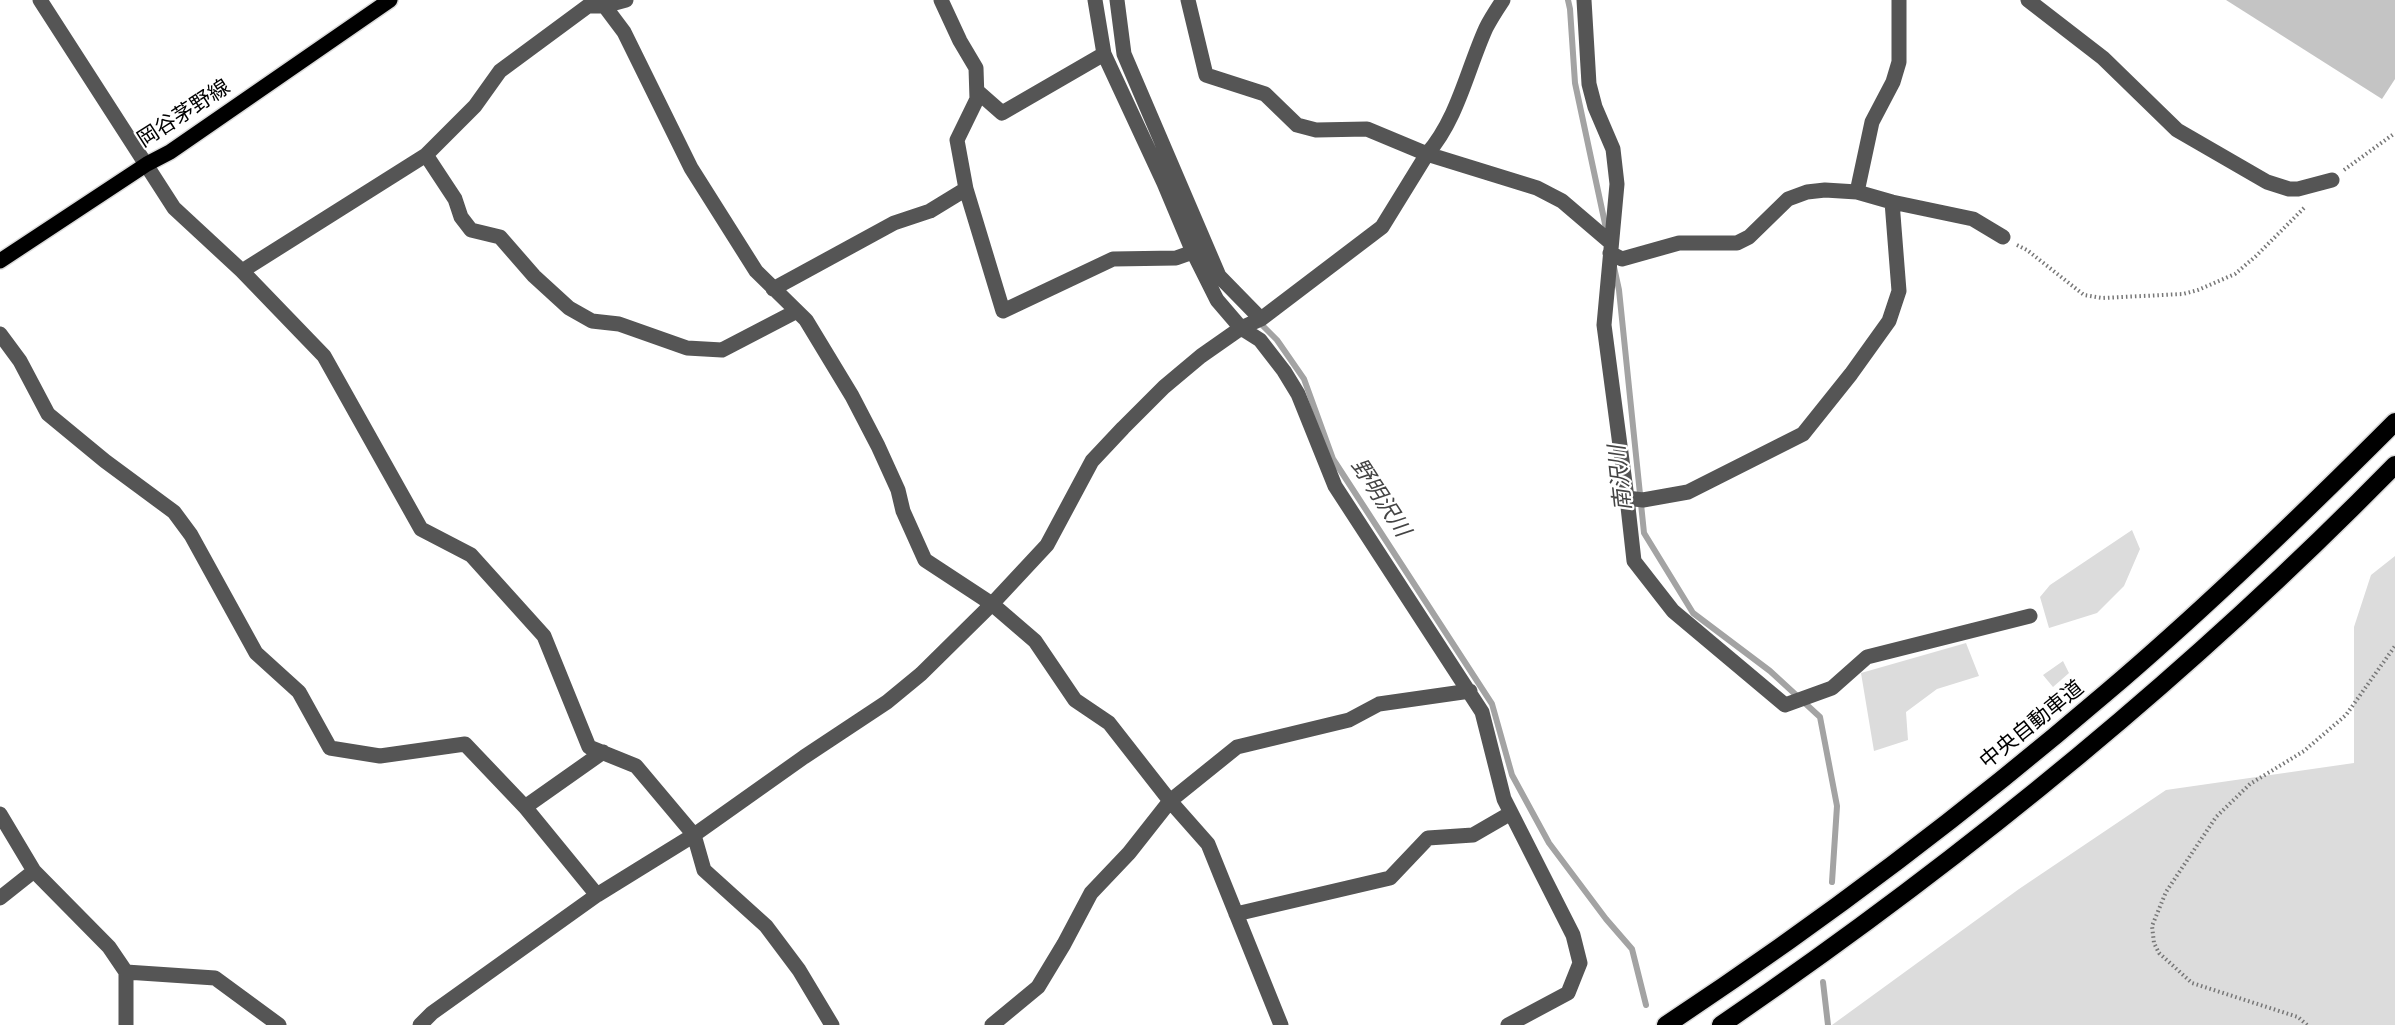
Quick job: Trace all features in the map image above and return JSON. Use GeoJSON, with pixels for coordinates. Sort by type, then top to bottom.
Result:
{"type":"FeatureCollection","features":[{"type":"Feature","properties":{"kind":"highway","name":"中央自動車道"},"geometry":{"type":"LineString","coordinates":[[1666,1025],[1844,903],[1933,834],[2107,692],[2287,529],[2395,422]]}},
{"type":"Feature","properties":{"kind":"highway"},"geometry":{"type":"LineString","coordinates":[[1721,1025],[1868,922],[2040,787],[2219,633],[2395,465]]}},
{"type":"Feature","properties":{"kind":"main road","name":"岡谷茅野線"},"geometry":{"type":"LineString","coordinates":[[0,261],[147,164],[170,152],[390,0]]}},
{"type":"Feature","properties":{"kind":"street"},"geometry":{"type":"LineString","coordinates":[[40,0],[174,208],[243,271],[324,356],[421,529],[471,555],[543,636],[589,747],[636,766],[694,835],[704,870],[766,926],[799,970],[832,1025]]}},
{"type":"Feature","properties":{"kind":"street"},"geometry":{"type":"LineString","coordinates":[[243,271],[426,155],[475,106],[500,72],[588,6],[626,0]]}},
{"type":"Feature","properties":{"kind":"street"},"geometry":{"type":"LineString","coordinates":[[941,0],[960,41],[976,68],[977,99],[957,140],[966,189],[1003,311],[1113,259],[1176,258],[1193,252]]}},
{"type":"Feature","properties":{"kind":"street"},"geometry":{"type":"LineString","coordinates":[[1095,0],[1104,54],[1217,300],[1241,328],[1260,339],[1284,371],[1298,394],[1335,486],[1482,712],[1504,799],[1573,935],[1580,963],[1568,993],[1508,1025]]}},
{"type":"Feature","properties":{"kind":"street"},"geometry":{"type":"LineString","coordinates":[[1117,0],[1124,54],[1219,276],[1261,319]]}},
{"type":"Feature","properties":{"kind":"street"},"geometry":{"type":"LineString","coordinates":[[1188,0],[1206,75],[1265,94],[1297,125],[1316,130],[1367,129],[1427,154],[1537,188],[1568,206],[1622,259],[1679,243],[1737,243],[1749,237],[1788,199],[1806,192],[1857,192],[1892,202],[1973,219],[2003,237]]}},
{"type":"Feature","properties":{"kind":"street"},"geometry":{"type":"LineString","coordinates":[[420,1025],[436,1019],[597,895],[694,835],[804,757],[887,702],[921,674],[992,604],[1047,545],[1092,461],[1164,387],[1201,356],[1241,328],[1261,319],[1382,226],[1435,144],[1462,94],[1486,27],[1503,0]]}},
{"type":"Feature","properties":{"kind":"street"},"geometry":{"type":"LineString","coordinates":[[1584,0],[1589,84],[1595,107],[1613,149],[1617,184],[1604,325],[1634,561],[1673,611],[1785,705],[1832,688],[1868,657],[2030,616]]}},
{"type":"Feature","properties":{"kind":"street"},"geometry":{"type":"LineString","coordinates":[[1857,192],[1872,122],[1893,82],[1899,62],[1899,0]]}},
{"type":"Feature","properties":{"kind":"street"},"geometry":{"type":"LineString","coordinates":[[2028,0],[2103,58],[2176,130],[2267,182],[2289,189],[2298,189],[2332,180]]}},
{"type":"Feature","properties":{"kind":"street"},"geometry":{"type":"LineString","coordinates":[[602,3],[624,32],[691,168],[756,271],[795,312],[806,320],[878,446],[898,490],[903,511],[924,560],[992,604],[1035,641],[1075,700],[1109,723],[1170,801],[1208,844],[1281,1025]]}},
{"type":"Feature","properties":{"kind":"street"},"geometry":{"type":"LineString","coordinates":[[977,91],[1002,113],[1104,54]]}},
{"type":"Feature","properties":{"kind":"street"},"geometry":{"type":"LineString","coordinates":[[426,155],[455,200],[461,217],[471,230],[500,237],[534,276],[569,308],[592,321],[619,324],[687,348],[722,350],[795,312]]}},
{"type":"Feature","properties":{"kind":"street"},"geometry":{"type":"LineString","coordinates":[[773,289],[894,223],[930,211],[966,189]]}},
{"type":"Feature","properties":{"kind":"street"},"geometry":{"type":"LineString","coordinates":[[1627,498],[1643,500],[1688,492],[1803,434],[1851,374],[1889,321],[1899,291],[1892,202]]}},
{"type":"Feature","properties":{"kind":"street"},"geometry":{"type":"LineString","coordinates":[[0,334],[20,361],[48,414],[105,461],[174,512],[191,535],[256,653],[299,692],[330,748],[380,756],[465,744],[525,807],[597,895]]}},
{"type":"Feature","properties":{"kind":"street"},"geometry":{"type":"LineString","coordinates":[[992,1025],[1038,987],[1091,893],[1129,853],[1170,801],[1237,747],[1349,720],[1379,704],[1470,691]]}},
{"type":"Feature","properties":{"kind":"street"},"geometry":{"type":"LineString","coordinates":[[525,807],[603,753]]}},
{"type":"Feature","properties":{"kind":"street"},"geometry":{"type":"LineString","coordinates":[[1236,914],[1390,878],[1428,838],[1473,835],[1511,813]]}},
{"type":"Feature","properties":{"kind":"street"},"geometry":{"type":"LineString","coordinates":[[0,814],[34,872],[109,947],[126,972],[126,1025]]}},
{"type":"Feature","properties":{"kind":"street"},"geometry":{"type":"LineString","coordinates":[[0,898],[34,872]]}},
{"type":"Feature","properties":{"kind":"street"},"geometry":{"type":"LineString","coordinates":[[126,972],[215,978],[279,1025]]}},
{"type":"Feature","properties":{"kind":"path"},"geometry":{"type":"LineString","coordinates":[[2332,180],[2395,133]]}},
{"type":"Feature","properties":{"kind":"path"},"geometry":{"type":"LineString","coordinates":[[2003,237],[2027,250],[2084,295],[2102,298],[2183,294],[2198,290],[2235,273],[2256,256],[2310,202]]}},
{"type":"Feature","properties":{"kind":"path"},"geometry":{"type":"LineString","coordinates":[[2307,1025],[2298,1017],[2192,983],[2159,953],[2154,943],[2152,926],[2166,892],[2216,817],[2250,784],[2304,751],[2346,715],[2395,646]]}},
{"type":"Feature","properties":{"kind":"shaded area"},"geometry":{"type":"Polygon","coordinates":[[[2132,530],[2140,549],[2124,586],[2097,613],[2049,628],[2040,597],[2050,585],[2132,530]]]}},
{"type":"Feature","properties":{"kind":"shaded area"},"geometry":{"type":"Polygon","coordinates":[[[2395,556],[2395,1025],[1832,1025],[2019,889],[2166,790],[2354,763],[2354,627],[2371,575],[2395,556]]]}},
{"type":"Feature","properties":{"kind":"shaded area"},"geometry":{"type":"Polygon","coordinates":[[[1966,643],[1979,676],[1937,689],[1906,712],[1908,740],[1874,751],[1861,673],[1966,643]]]}},
{"type":"Feature","properties":{"kind":"shaded area"},"geometry":{"type":"Polygon","coordinates":[[[2063,661],[2069,673],[2053,687],[2043,675],[2063,661]]]}},
{"type":"Feature","properties":{"kind":"building"},"geometry":{"type":"Polygon","coordinates":[[[2226,0],[2395,0],[2395,79],[2382,99],[2226,0]]]}},
{"type":"Feature","properties":{"kind":"waterway","name":"南沢川"},"geometry":{"type":"LineString","coordinates":[[1568,0],[1575,83],[1607,233]]}},
{"type":"Feature","properties":{"kind":"waterway","name":"南沢川"},"geometry":{"type":"LineString","coordinates":[[1614,267],[1619,290],[1644,533],[1693,613],[1770,671],[1820,717],[1837,806],[1832,882]]}},
{"type":"Feature","properties":{"kind":"waterway","name":"野明沢川"},"geometry":{"type":"LineString","coordinates":[[1258,321],[1277,340],[1304,379],[1333,459],[1492,704],[1512,775],[1549,843],[1606,919],[1632,949],[1646,1005]]}},
{"type":"Feature","properties":{"kind":"waterway","name":"南沢川"},"geometry":{"type":"LineString","coordinates":[[1823,982],[1828,1025]]}}]}
